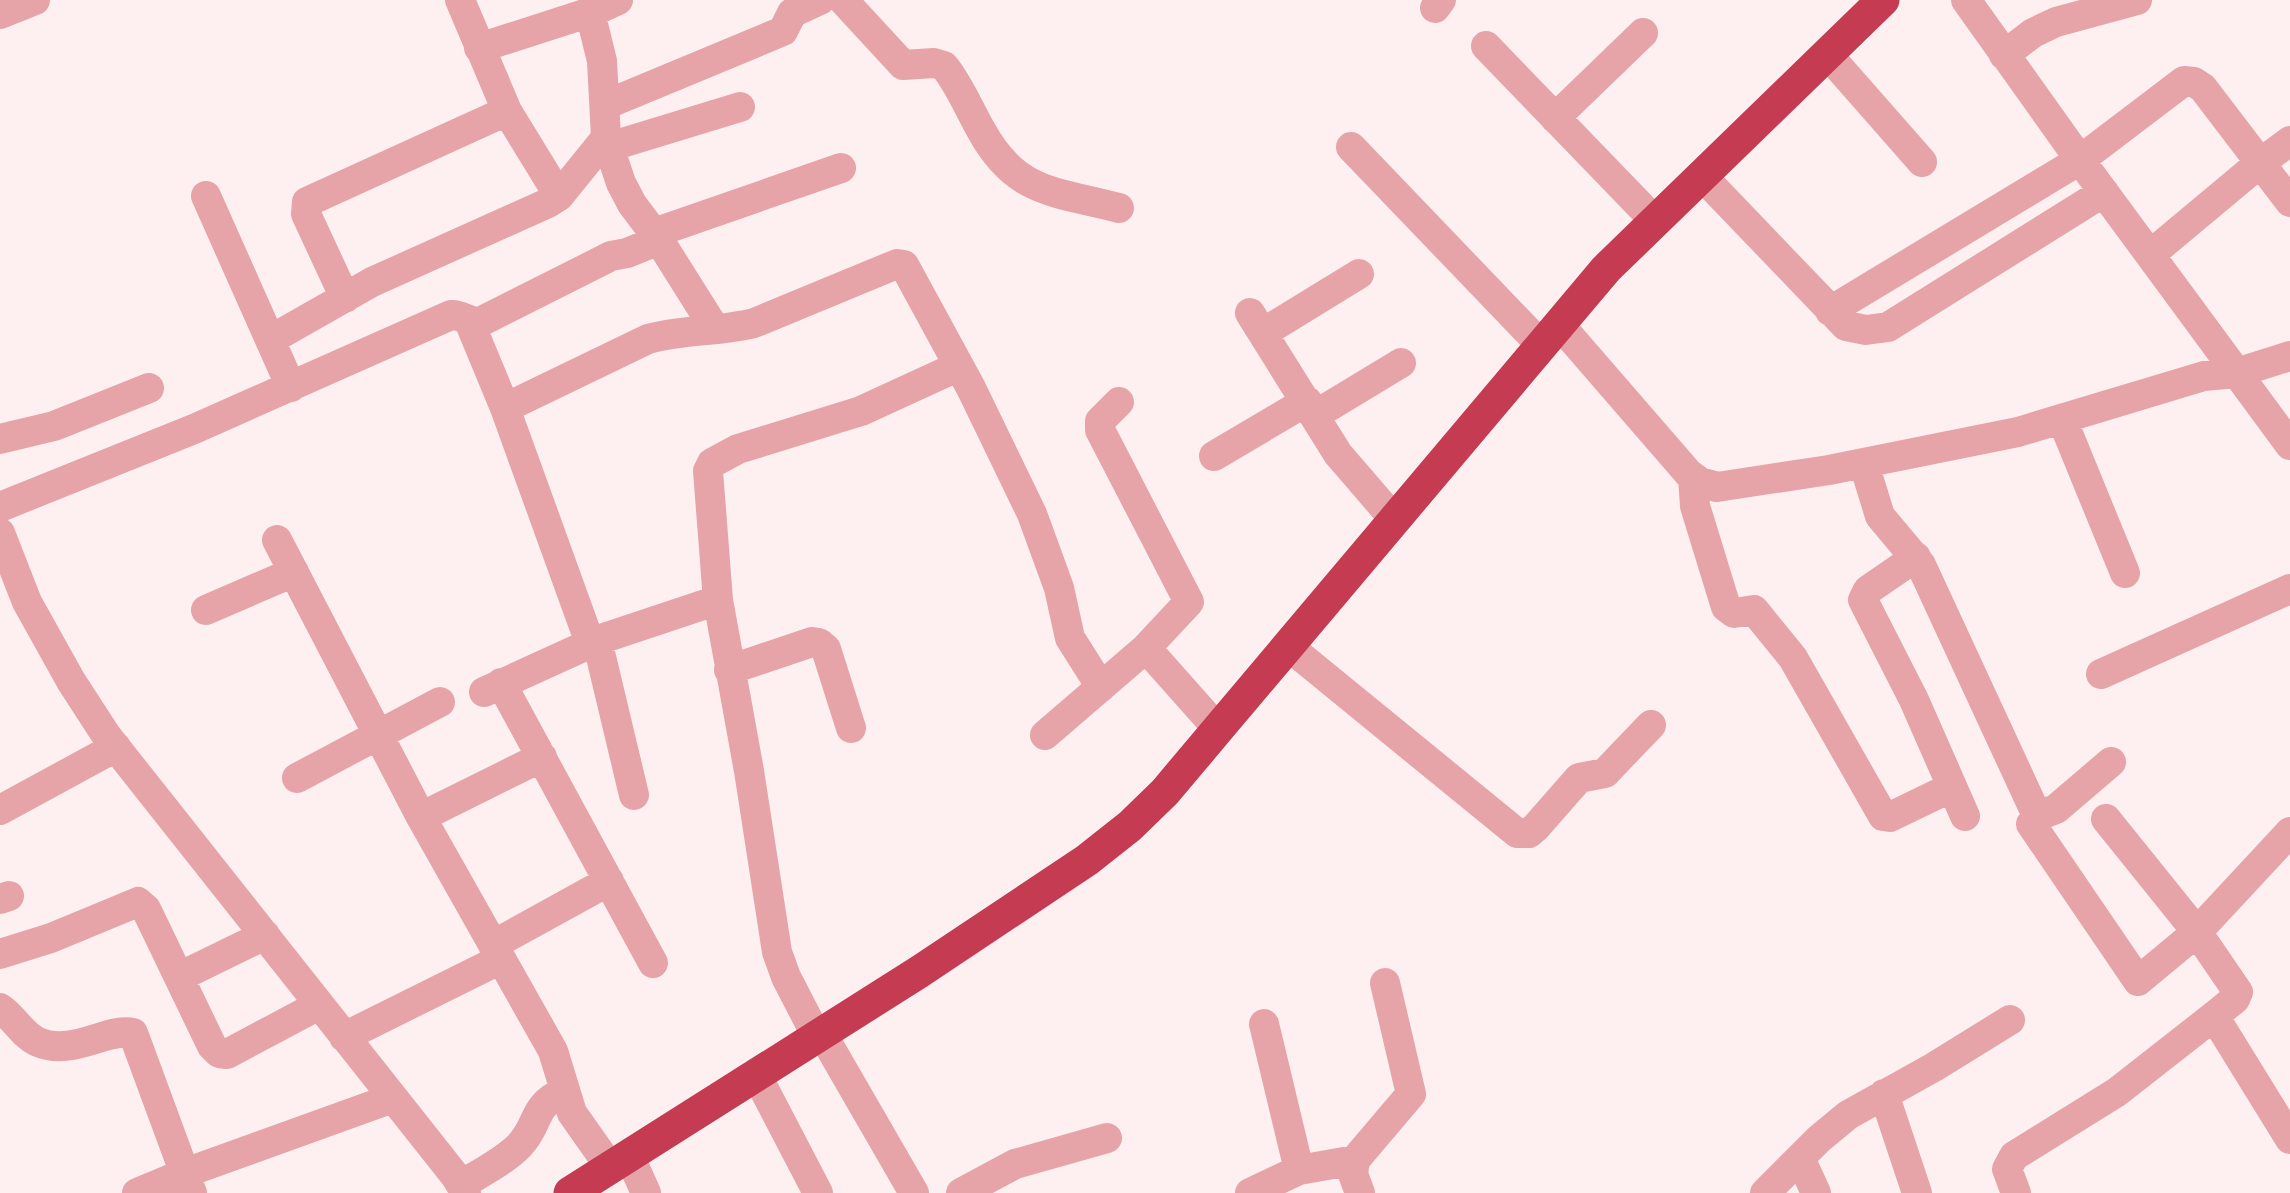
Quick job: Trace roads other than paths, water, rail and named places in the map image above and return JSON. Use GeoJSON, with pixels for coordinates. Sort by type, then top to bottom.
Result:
{"type":"FeatureCollection","features":[{"type":"Feature","properties":{"kind":"highway"},"geometry":{"type":"LineString","coordinates":[[570,1193],[919,972],[1087,860],[1130,826],[1165,792],[1606,269],[1883,0]]}},
{"type":"Feature","properties":{"kind":"street"},"geometry":{"type":"LineString","coordinates":[[0,14],[35,0]]}},
{"type":"Feature","properties":{"kind":"street"},"geometry":{"type":"LineString","coordinates":[[460,0],[507,111],[559,196]]}},
{"type":"Feature","properties":{"kind":"street"},"geometry":{"type":"LineString","coordinates":[[479,48],[590,12],[618,0]]}},
{"type":"Feature","properties":{"kind":"street"},"geometry":{"type":"LineString","coordinates":[[604,105],[783,31],[792,13],[820,0]]}},
{"type":"Feature","properties":{"kind":"street"},"geometry":{"type":"LineString","coordinates":[[843,0],[903,65],[934,63],[944,66],[987,142],[1002,162],[1023,181],[1119,208]]}},
{"type":"Feature","properties":{"kind":"street"},"geometry":{"type":"LineString","coordinates":[[1966,0],[2080,160],[2290,445]]}},
{"type":"Feature","properties":{"kind":"street"},"geometry":{"type":"LineString","coordinates":[[2004,55],[2033,33],[2056,22],[2137,0]]}},
{"type":"Feature","properties":{"kind":"street"},"geometry":{"type":"LineString","coordinates":[[590,12],[602,61],[608,143],[626,193],[715,329]]}},
{"type":"Feature","properties":{"kind":"street"},"geometry":{"type":"LineString","coordinates":[[1555,118],[1643,33]]}},
{"type":"Feature","properties":{"kind":"street"},"geometry":{"type":"LineString","coordinates":[[1486,46],[1656,222]]}},
{"type":"Feature","properties":{"kind":"street"},"geometry":{"type":"LineString","coordinates":[[1828,55],[1922,162]]}},
{"type":"Feature","properties":{"kind":"street"},"geometry":{"type":"LineString","coordinates":[[1830,310],[2080,160],[2184,81],[2194,82],[2203,88],[2290,202]]}},
{"type":"Feature","properties":{"kind":"street"},"geometry":{"type":"LineString","coordinates":[[270,340],[372,282],[549,203],[559,196],[608,143],[740,107]]}},
{"type":"Feature","properties":{"kind":"street"},"geometry":{"type":"LineString","coordinates":[[345,298],[306,214],[306,202],[507,111]]}},
{"type":"Feature","properties":{"kind":"street"},"geometry":{"type":"LineString","coordinates":[[2151,254],[2260,163],[2290,141]]}},
{"type":"Feature","properties":{"kind":"street"},"geometry":{"type":"LineString","coordinates":[[1351,147],[1550,335],[1694,477],[1708,485],[1724,486],[1864,464],[2008,434],[2204,376],[2236,373],[2290,356]]}},
{"type":"Feature","properties":{"kind":"street"},"geometry":{"type":"LineString","coordinates":[[0,507],[291,387],[451,315],[469,321],[482,321],[611,256],[627,253],[656,236],[841,168]]}},
{"type":"Feature","properties":{"kind":"street"},"geometry":{"type":"LineString","coordinates":[[1703,177],[1846,326],[1866,330],[1888,327],[2104,192]]}},
{"type":"Feature","properties":{"kind":"street"},"geometry":{"type":"LineString","coordinates":[[206,196],[291,387]]}},
{"type":"Feature","properties":{"kind":"street"},"geometry":{"type":"LineString","coordinates":[[505,408],[648,339],[685,331],[735,328],[776,316],[900,264],[907,268],[959,366],[1032,514],[1059,588],[1070,638],[1101,687]]}},
{"type":"Feature","properties":{"kind":"street"},"geometry":{"type":"LineString","coordinates":[[1359,274],[1257,323],[1352,472],[1394,519]]}},
{"type":"Feature","properties":{"kind":"street"},"geometry":{"type":"LineString","coordinates":[[469,321],[505,408],[594,641],[634,795]]}},
{"type":"Feature","properties":{"kind":"street"},"geometry":{"type":"LineString","coordinates":[[1214,456],[1401,363]]}},
{"type":"Feature","properties":{"kind":"street"},"geometry":{"type":"LineString","coordinates":[[914,1193],[818,1034],[786,977],[777,952],[749,771],[718,600],[708,471],[712,463],[749,444],[861,411],[959,366]]}},
{"type":"Feature","properties":{"kind":"street"},"geometry":{"type":"LineString","coordinates":[[0,439],[54,426],[149,388]]}},
{"type":"Feature","properties":{"kind":"street"},"geometry":{"type":"LineString","coordinates":[[1045,735],[1146,648],[1188,605],[1188,600],[1100,430],[1100,421],[1119,402]]}},
{"type":"Feature","properties":{"kind":"street"},"geometry":{"type":"LineString","coordinates":[[2062,419],[2125,573]]}},
{"type":"Feature","properties":{"kind":"street"},"geometry":{"type":"LineString","coordinates":[[1864,464],[1880,516],[1916,557],[2029,802],[2043,813]]}},
{"type":"Feature","properties":{"kind":"street"},"geometry":{"type":"LineString","coordinates":[[1694,477],[1695,506],[1726,607],[1734,613],[1754,609],[1775,633],[1814,692],[1882,816],[1890,817],[1952,787]]}},
{"type":"Feature","properties":{"kind":"street"},"geometry":{"type":"LineString","coordinates":[[0,533],[27,602],[71,681],[116,747],[464,1189],[520,1144],[543,1103],[566,1092]]}},
{"type":"Feature","properties":{"kind":"street"},"geometry":{"type":"LineString","coordinates":[[277,540],[381,735],[421,816],[553,1052],[572,1113],[620,1161],[646,1193]]}},
{"type":"Feature","properties":{"kind":"street"},"geometry":{"type":"LineString","coordinates":[[1916,557],[1868,590],[1863,600],[1914,700],[1965,816]]}},
{"type":"Feature","properties":{"kind":"street"},"geometry":{"type":"LineString","coordinates":[[206,610],[294,572]]}},
{"type":"Feature","properties":{"kind":"street"},"geometry":{"type":"LineString","coordinates":[[2102,674],[2290,589]]}},
{"type":"Feature","properties":{"kind":"street"},"geometry":{"type":"LineString","coordinates":[[653,963],[542,757],[492,688],[594,641],[718,600]]}},
{"type":"Feature","properties":{"kind":"street"},"geometry":{"type":"LineString","coordinates":[[729,670],[812,642],[819,643],[826,649],[851,728]]}},
{"type":"Feature","properties":{"kind":"street"},"geometry":{"type":"LineString","coordinates":[[1288,646],[1517,833],[1529,833],[1536,827],[1579,778],[1605,773],[1651,725]]}},
{"type":"Feature","properties":{"kind":"street"},"geometry":{"type":"LineString","coordinates":[[1146,648],[1218,729]]}},
{"type":"Feature","properties":{"kind":"street"},"geometry":{"type":"LineString","coordinates":[[297,778],[440,702]]}},
{"type":"Feature","properties":{"kind":"street"},"geometry":{"type":"LineString","coordinates":[[0,810],[116,747]]}},
{"type":"Feature","properties":{"kind":"street"},"geometry":{"type":"LineString","coordinates":[[421,816],[542,757]]}},
{"type":"Feature","properties":{"kind":"street"},"geometry":{"type":"LineString","coordinates":[[2110,762],[2056,809],[2043,813],[2031,824],[2138,981],[2197,932],[2290,832]]}},
{"type":"Feature","properties":{"kind":"street"},"geometry":{"type":"LineString","coordinates":[[2016,1193],[2007,1169],[2013,1156],[2117,1092],[2235,999],[2238,989],[2197,932],[2106,819]]}},
{"type":"Feature","properties":{"kind":"street"},"geometry":{"type":"LineString","coordinates":[[344,1037],[497,952],[609,881]]}},
{"type":"Feature","properties":{"kind":"street"},"geometry":{"type":"LineString","coordinates":[[0,954],[51,938],[138,903],[146,909],[212,1046],[222,1054],[319,1005]]}},
{"type":"Feature","properties":{"kind":"street"},"geometry":{"type":"LineString","coordinates":[[179,977],[265,935]]}},
{"type":"Feature","properties":{"kind":"street"},"geometry":{"type":"LineString","coordinates":[[1360,1193],[1353,1174],[1354,1160],[1411,1094],[1385,983]]}},
{"type":"Feature","properties":{"kind":"street"},"geometry":{"type":"LineString","coordinates":[[0,1008],[29,1036],[43,1044],[76,1044],[133,1033],[188,1183]]}},
{"type":"Feature","properties":{"kind":"street"},"geometry":{"type":"LineString","coordinates":[[2214,1016],[2290,1139]]}},
{"type":"Feature","properties":{"kind":"street"},"geometry":{"type":"LineString","coordinates":[[1765,1193],[1835,1124],[2010,1020]]}},
{"type":"Feature","properties":{"kind":"street"},"geometry":{"type":"LineString","coordinates":[[1264,1024],[1299,1170]]}},
{"type":"Feature","properties":{"kind":"street"},"geometry":{"type":"LineString","coordinates":[[756,1074],[818,1193]]}},
{"type":"Feature","properties":{"kind":"street"},"geometry":{"type":"LineString","coordinates":[[1884,1094],[1917,1193]]}},
{"type":"Feature","properties":{"kind":"street"},"geometry":{"type":"LineString","coordinates":[[137,1193],[188,1183],[393,1098]]}},
{"type":"Feature","properties":{"kind":"street"},"geometry":{"type":"LineString","coordinates":[[961,1193],[1015,1164],[1107,1138]]}},
{"type":"Feature","properties":{"kind":"street"},"geometry":{"type":"LineString","coordinates":[[1800,1158],[1816,1193]]}},
{"type":"Feature","properties":{"kind":"street"},"geometry":{"type":"LineString","coordinates":[[1250,1193],[1299,1170],[1354,1160]]}}]}
